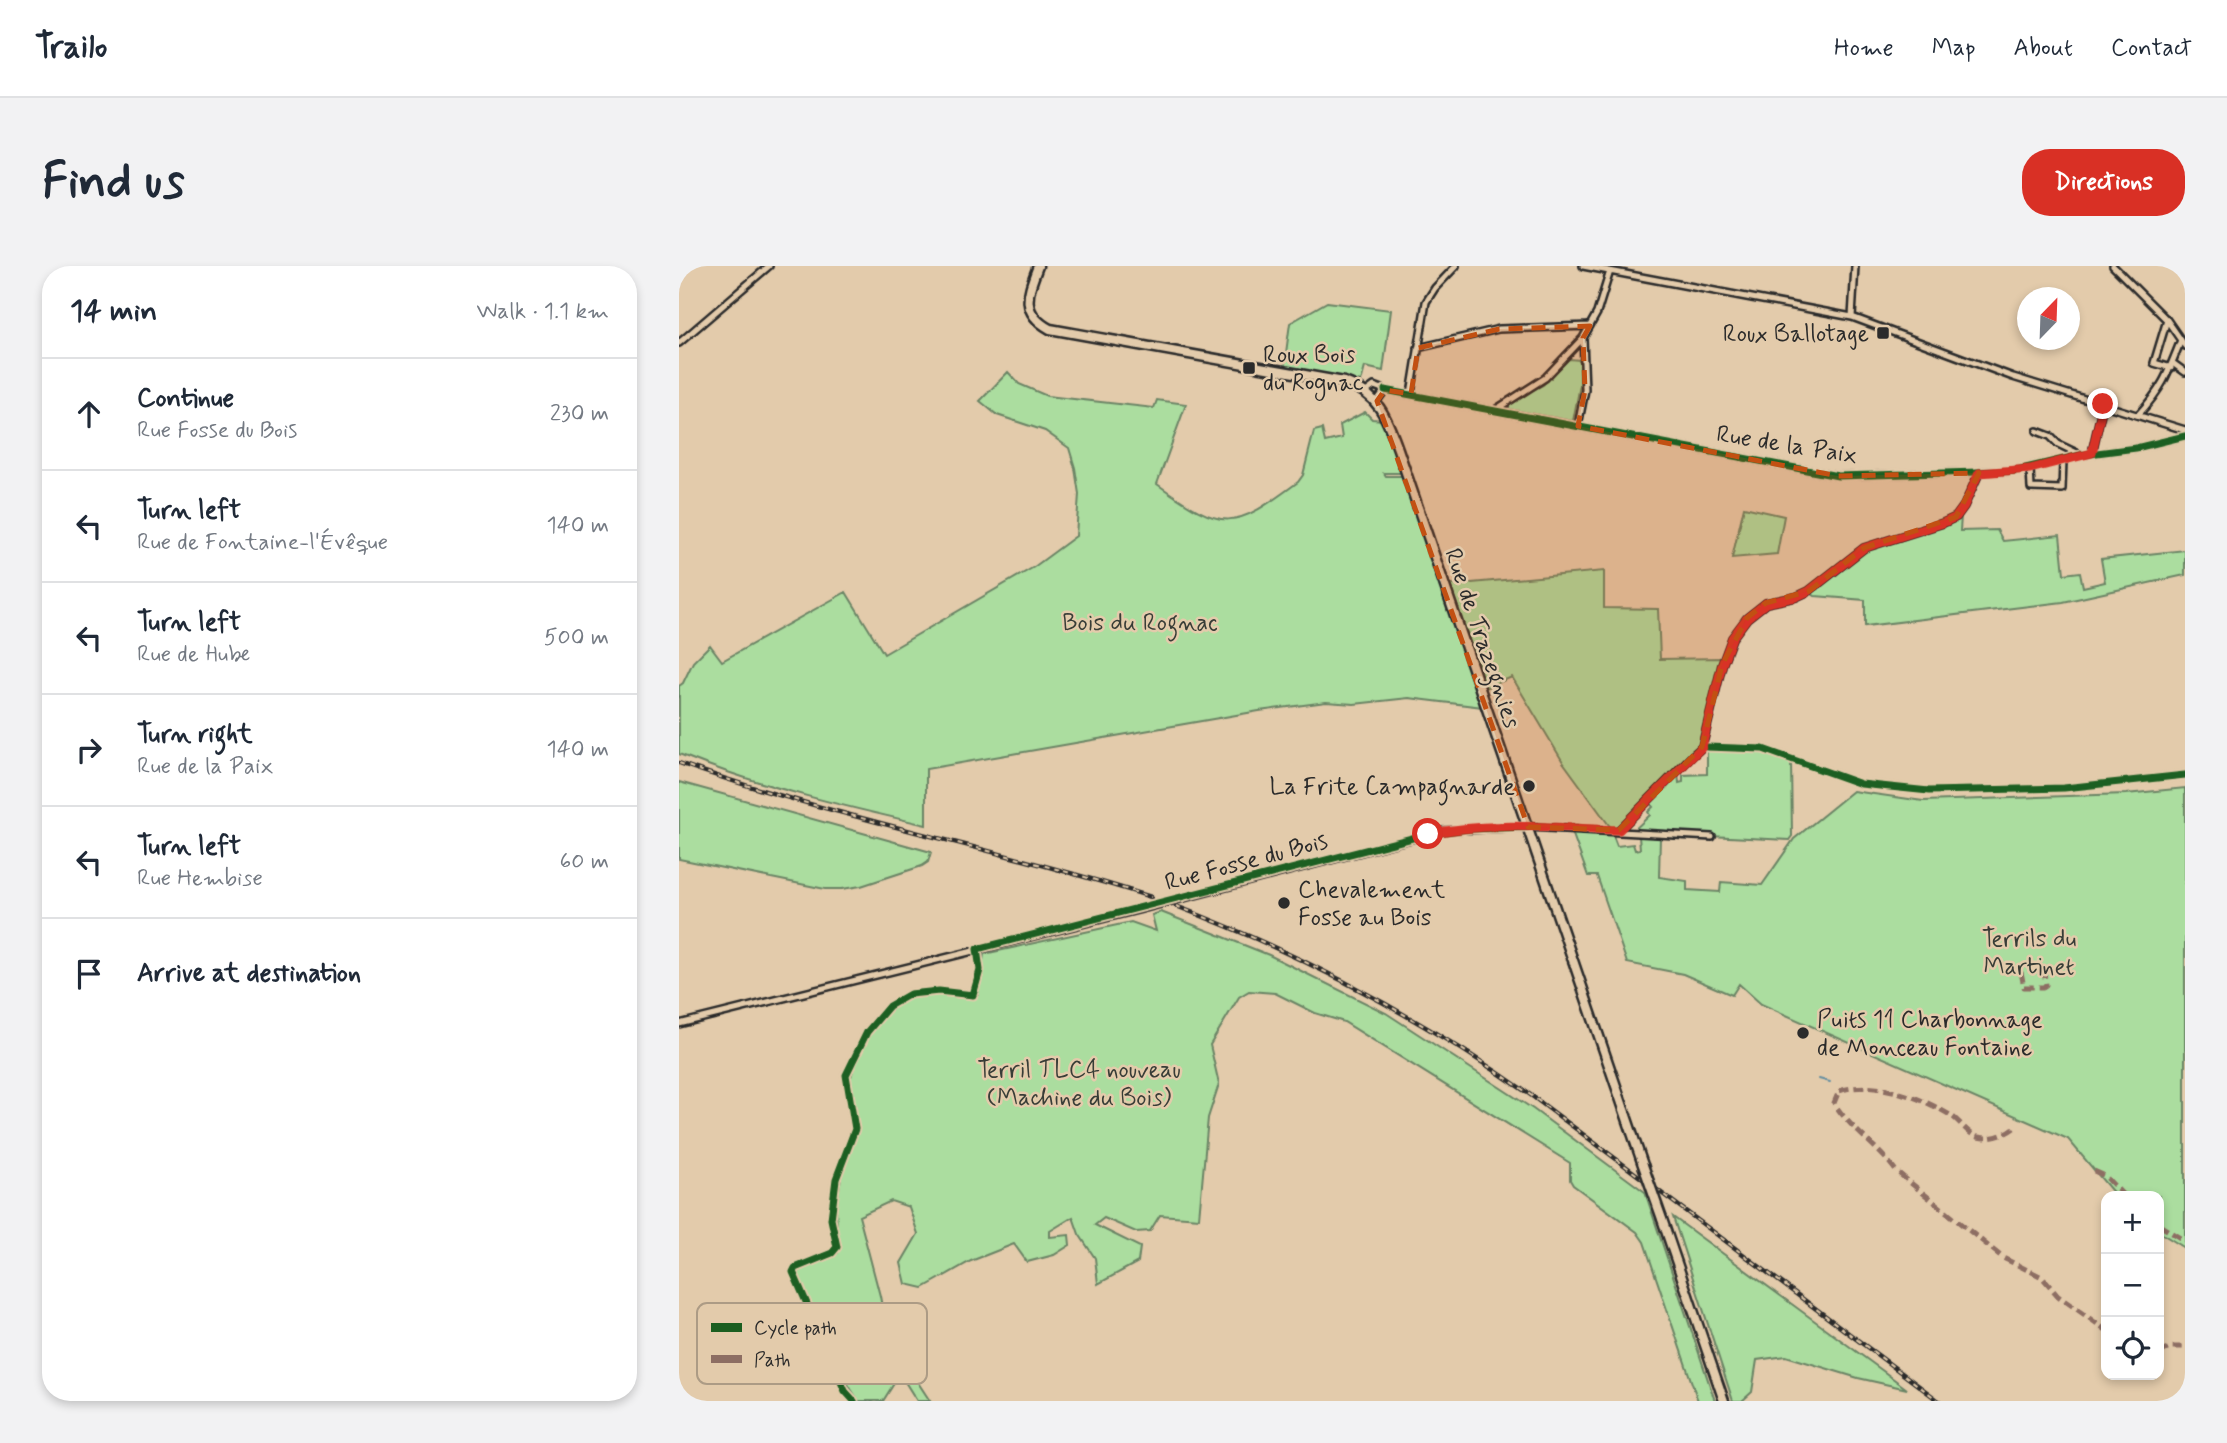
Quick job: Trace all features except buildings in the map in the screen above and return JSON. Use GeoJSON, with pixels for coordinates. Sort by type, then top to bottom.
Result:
{"type":"FeatureCollection","features":[{"type":"Feature","properties":{"kind":"main road","name":"Rue de Trazegnies"},"geometry":{"type":"LineString","coordinates":[[1038,266],[1028,300],[1031,312],[1039,323],[1057,331],[1344,382],[1366,392],[1377,401],[1391,430],[1724,1401]]}},
{"type":"Feature","properties":{"kind":"street"},"geometry":{"type":"LineString","coordinates":[[679,343],[769,266]]}},
{"type":"Feature","properties":{"kind":"street"},"geometry":{"type":"LineString","coordinates":[[1411,394],[1426,302],[1435,288],[1457,266]]}},
{"type":"Feature","properties":{"kind":"street"},"geometry":{"type":"LineString","coordinates":[[1583,266],[1852,317],[2013,377],[2185,430]]}},
{"type":"Feature","properties":{"kind":"street"},"geometry":{"type":"LineString","coordinates":[[1852,317],[1855,266]]}},
{"type":"Feature","properties":{"kind":"street"},"geometry":{"type":"LineString","coordinates":[[2113,266],[2167,320],[2183,343],[2155,397],[2138,415]]}},
{"type":"Feature","properties":{"kind":"street"},"geometry":{"type":"LineString","coordinates":[[1495,410],[1545,378],[1583,338],[1597,313],[1610,271]]}},
{"type":"Feature","properties":{"kind":"street"},"geometry":{"type":"LineString","coordinates":[[2167,320],[2154,363],[2172,366],[2185,372]]}},
{"type":"Feature","properties":{"kind":"street"},"geometry":{"type":"LineString","coordinates":[[1418,348],[1499,329],[1590,326]]}},
{"type":"Feature","properties":{"kind":"street"},"geometry":{"type":"LineString","coordinates":[[1578,426],[1585,390],[1583,338]]}},
{"type":"Feature","properties":{"kind":"street","name":"Rue de la Paix"},"geometry":{"type":"LineString","coordinates":[[1366,392],[1374,386],[1838,476],[1979,473],[2030,469],[2081,455],[2136,448],[2185,436]]}},
{"type":"Feature","properties":{"kind":"street"},"geometry":{"type":"LineString","coordinates":[[1377,401],[1385,390]]}},
{"type":"Feature","properties":{"kind":"street"},"geometry":{"type":"LineString","coordinates":[[2092,453],[2103,404]]}},
{"type":"Feature","properties":{"kind":"street"},"geometry":{"type":"LineString","coordinates":[[2037,431],[2081,455]]}},
{"type":"Feature","properties":{"kind":"street"},"geometry":{"type":"LineString","coordinates":[[2030,469],[2032,488],[2061,489],[2063,461]]}},
{"type":"Feature","properties":{"kind":"street"},"geometry":{"type":"LineString","coordinates":[[1619,830],[1705,747],[1722,665],[1732,638],[1747,618],[1766,603],[1796,597],[1809,591],[1864,548],[1956,517],[1979,473]]}},
{"type":"Feature","properties":{"kind":"street","name":"Rue Fosse du Bois"},"geometry":{"type":"LineString","coordinates":[[679,1024],[1138,910],[1428,834],[1468,829],[1528,827],[1712,837]]}},
{"type":"Feature","properties":{"kind":"highlighted area"},"geometry":{"type":"Polygon","coordinates":[[[1590,326],[1583,338],[1585,390],[1578,426],[1838,476],[1979,473],[1956,517],[1864,548],[1809,591],[1766,603],[1747,618],[1722,665],[1702,747],[1619,830],[1528,827],[1377,401],[1385,390],[1411,394],[1418,348],[1499,329],[1590,326]]]}},
{"type":"Feature","properties":{"kind":"green space"},"geometry":{"type":"Polygon","coordinates":[[[1327,302],[1391,310],[1383,371],[1365,367],[1361,382],[1284,368],[1290,323],[1327,302]]]}},
{"type":"Feature","properties":{"kind":"green space"},"geometry":{"type":"Polygon","coordinates":[[[1569,359],[1580,360],[1580,385],[1573,421],[1509,409],[1509,402],[1543,385],[1569,359]]]}},
{"type":"Feature","properties":{"kind":"green space","name":"Bois du Rognac"},"geometry":{"type":"Polygon","coordinates":[[[1008,372],[1019,384],[1047,396],[1154,408],[1157,400],[1186,404],[1157,484],[1198,511],[1228,519],[1242,517],[1258,510],[1298,482],[1303,475],[1314,431],[1322,429],[1325,442],[1342,438],[1340,425],[1365,412],[1372,419],[1383,420],[1402,473],[1384,473],[1386,476],[1404,476],[1483,707],[1409,698],[1354,704],[1326,702],[1259,711],[926,769],[926,825],[770,786],[679,754],[679,686],[693,662],[710,645],[722,661],[846,592],[884,654],[1034,567],[1076,536],[1079,494],[1069,448],[1045,431],[997,415],[980,401],[1008,372]]]}},
{"type":"Feature","properties":{"kind":"green space"},"geometry":{"type":"Polygon","coordinates":[[[1744,507],[1784,516],[1777,554],[1732,558],[1744,507]]]}},
{"type":"Feature","properties":{"kind":"green space"},"geometry":{"type":"Polygon","coordinates":[[[1961,516],[1960,531],[1997,530],[2003,541],[2060,535],[2064,574],[2080,572],[2083,587],[2105,582],[2101,559],[2185,550],[2185,575],[2063,602],[1865,626],[1865,600],[1815,596],[1809,592],[1868,547],[1957,520],[1961,516]]]}},
{"type":"Feature","properties":{"kind":"green space"},"geometry":{"type":"Polygon","coordinates":[[[1604,571],[1604,608],[1658,609],[1660,659],[1723,658],[1700,745],[1620,826],[1611,828],[1563,762],[1512,677],[1486,688],[1450,585],[1604,571]]]}},
{"type":"Feature","properties":{"kind":"green space"},"geometry":{"type":"Polygon","coordinates":[[[1707,749],[1765,752],[1791,761],[1792,836],[1789,840],[1632,832],[1650,815],[1648,812],[1653,807],[1650,803],[1678,773],[1679,783],[1683,782],[1683,775],[1707,774],[1707,749]]]}},
{"type":"Feature","properties":{"kind":"green space"},"geometry":{"type":"Polygon","coordinates":[[[679,782],[931,852],[928,862],[922,866],[861,886],[842,889],[825,889],[679,859],[679,782]]]}},
{"type":"Feature","properties":{"kind":"green space","name":"Terrils du Martinet"},"geometry":{"type":"Polygon","coordinates":[[[2185,788],[2185,1248],[2164,1235],[2164,1191],[2112,1191],[2068,1139],[1761,1004],[1739,984],[1732,995],[1683,974],[1627,963],[1597,876],[1588,876],[1572,832],[1612,833],[1617,846],[1633,844],[1635,850],[1640,849],[1639,836],[1660,837],[1659,877],[1687,881],[1687,890],[1720,892],[1721,882],[1762,885],[1794,839],[1853,791],[1923,801],[2126,794],[2185,788]]]}},
{"type":"Feature","properties":{"kind":"green space","name":"Terril TLC4 nouveau (Machine du Bois)"},"geometry":{"type":"Polygon","coordinates":[[[1161,912],[1269,955],[1386,1013],[1533,1109],[1645,1192],[1715,1401],[1698,1401],[1644,1242],[1637,1232],[1573,1185],[1570,1180],[1570,1163],[1344,1022],[1315,1013],[1275,993],[1249,991],[1239,997],[1210,1045],[1219,1084],[1208,1118],[1199,1218],[1160,1215],[1150,1231],[1136,1232],[1104,1218],[1095,1225],[1140,1247],[1138,1262],[1098,1284],[1095,1258],[1079,1234],[1073,1217],[1050,1231],[1050,1237],[1069,1235],[1070,1245],[1054,1255],[1027,1262],[1014,1244],[971,1261],[923,1288],[906,1284],[901,1263],[918,1234],[909,1207],[891,1201],[859,1216],[881,1303],[810,1303],[798,1273],[799,1269],[838,1253],[836,1207],[843,1166],[857,1135],[851,1077],[857,1058],[875,1026],[897,1004],[915,995],[978,995],[984,954],[1131,922],[1156,931],[1152,915],[1161,912]]]}},
{"type":"Feature","properties":{"kind":"green space"},"geometry":{"type":"Polygon","coordinates":[[[1673,1217],[1907,1389],[1858,1378],[1786,1356],[1757,1360],[1752,1392],[1742,1401],[1733,1401],[1673,1217]]]}},
{"type":"Feature","properties":{"kind":"green space","name":"Terril TLC4 nouveau (Machine du Bois)"},"geometry":{"type":"Polygon","coordinates":[[[848,1384],[894,1384],[883,1401],[859,1401],[848,1384]]]}},
{"type":"Feature","properties":{"kind":"green space","name":"Terril TLC4 nouveau (Machine du Bois)"},"geometry":{"type":"Polygon","coordinates":[[[906,1384],[919,1384],[930,1401],[917,1401],[906,1384]]]}},
{"type":"Feature","properties":{"kind":"waterway"},"geometry":{"type":"LineString","coordinates":[[1819,1079],[1830,1082]]}},
{"type":"Feature","properties":{"kind":"railway"},"geometry":{"type":"LineString","coordinates":[[679,763],[796,800],[1151,897]]}},
{"type":"Feature","properties":{"kind":"railway"},"geometry":{"type":"LineString","coordinates":[[1176,906],[1269,945],[1360,990],[1490,1067],[1939,1401]]}},
{"type":"Feature","properties":{"kind":"marked path"},"geometry":{"type":"LineString","coordinates":[[2021,972],[2024,987],[2043,987],[2046,985],[2043,967]]}},
{"type":"Feature","properties":{"kind":"marked path"},"geometry":{"type":"LineString","coordinates":[[2014,1128],[1997,1136],[1978,1137],[1953,1117],[1928,1103],[1883,1089],[1867,1087],[1839,1091],[1834,1103],[1848,1122],[1896,1171],[2003,1258],[2042,1277],[2058,1296],[2101,1326]]}},
{"type":"Feature","properties":{"kind":"marked path"},"geometry":{"type":"LineString","coordinates":[[2094,1171],[2105,1176],[2119,1191]]}},
{"type":"Feature","properties":{"kind":"marked path"},"geometry":{"type":"LineString","coordinates":[[2164,1228],[2185,1241]]}},
{"type":"Feature","properties":{"kind":"marked path"},"geometry":{"type":"LineString","coordinates":[[2164,1351],[2172,1347],[2185,1347]]}},
{"type":"Feature","properties":{"kind":"cycle path"},"geometry":{"type":"LineString","coordinates":[[1385,390],[1838,476],[2013,471],[2081,455],[2136,448],[2185,436]]}},
{"type":"Feature","properties":{"kind":"cycle path"},"geometry":{"type":"LineString","coordinates":[[1707,747],[1763,749],[1861,784],[1929,791],[2064,788],[2185,775]]}},
{"type":"Feature","properties":{"kind":"cycle path"},"geometry":{"type":"LineString","coordinates":[[807,1303],[793,1272],[795,1268],[832,1253],[837,1247],[831,1219],[836,1179],[855,1129],[846,1075],[867,1032],[889,1006],[910,994],[939,991],[973,995],[980,970],[977,949],[1428,834],[1468,829],[1528,827]]}},
{"type":"Feature","properties":{"kind":"cycle path"},"geometry":{"type":"LineString","coordinates":[[842,1384],[854,1401]]}},
{"type":"Feature","properties":{"kind":"place","name":"Roux Ballotage"},"geometry":{"type":"Point","coordinates":[1883,333]}},
{"type":"Feature","properties":{"kind":"place","name":"Roux Bois du Rognac"},"geometry":{"type":"Point","coordinates":[1249,368]}},
{"type":"Feature","properties":{"kind":"place","name":"La Frite Campagnarde"},"geometry":{"type":"Point","coordinates":[1529,786]}},
{"type":"Feature","properties":{"kind":"place","name":"Chevalement Fosse au Bois"},"geometry":{"type":"Point","coordinates":[1284,903]}},
{"type":"Feature","properties":{"kind":"place","name":"Puits 11 Charbonnage de Monceau Fontaine"},"geometry":{"type":"Point","coordinates":[1803,1033]}},
{"type":"Feature","properties":{"kind":"route"},"geometry":{"type":"LineString","coordinates":[[1428,834],[1468,829],[1528,827],[1619,830],[1702,747],[1722,665],[1732,638],[1753,612],[1766,603],[1796,597],[1809,591],[1864,548],[1956,517],[1979,473],[2030,469],[2092,453],[2103,404]]}}]}
